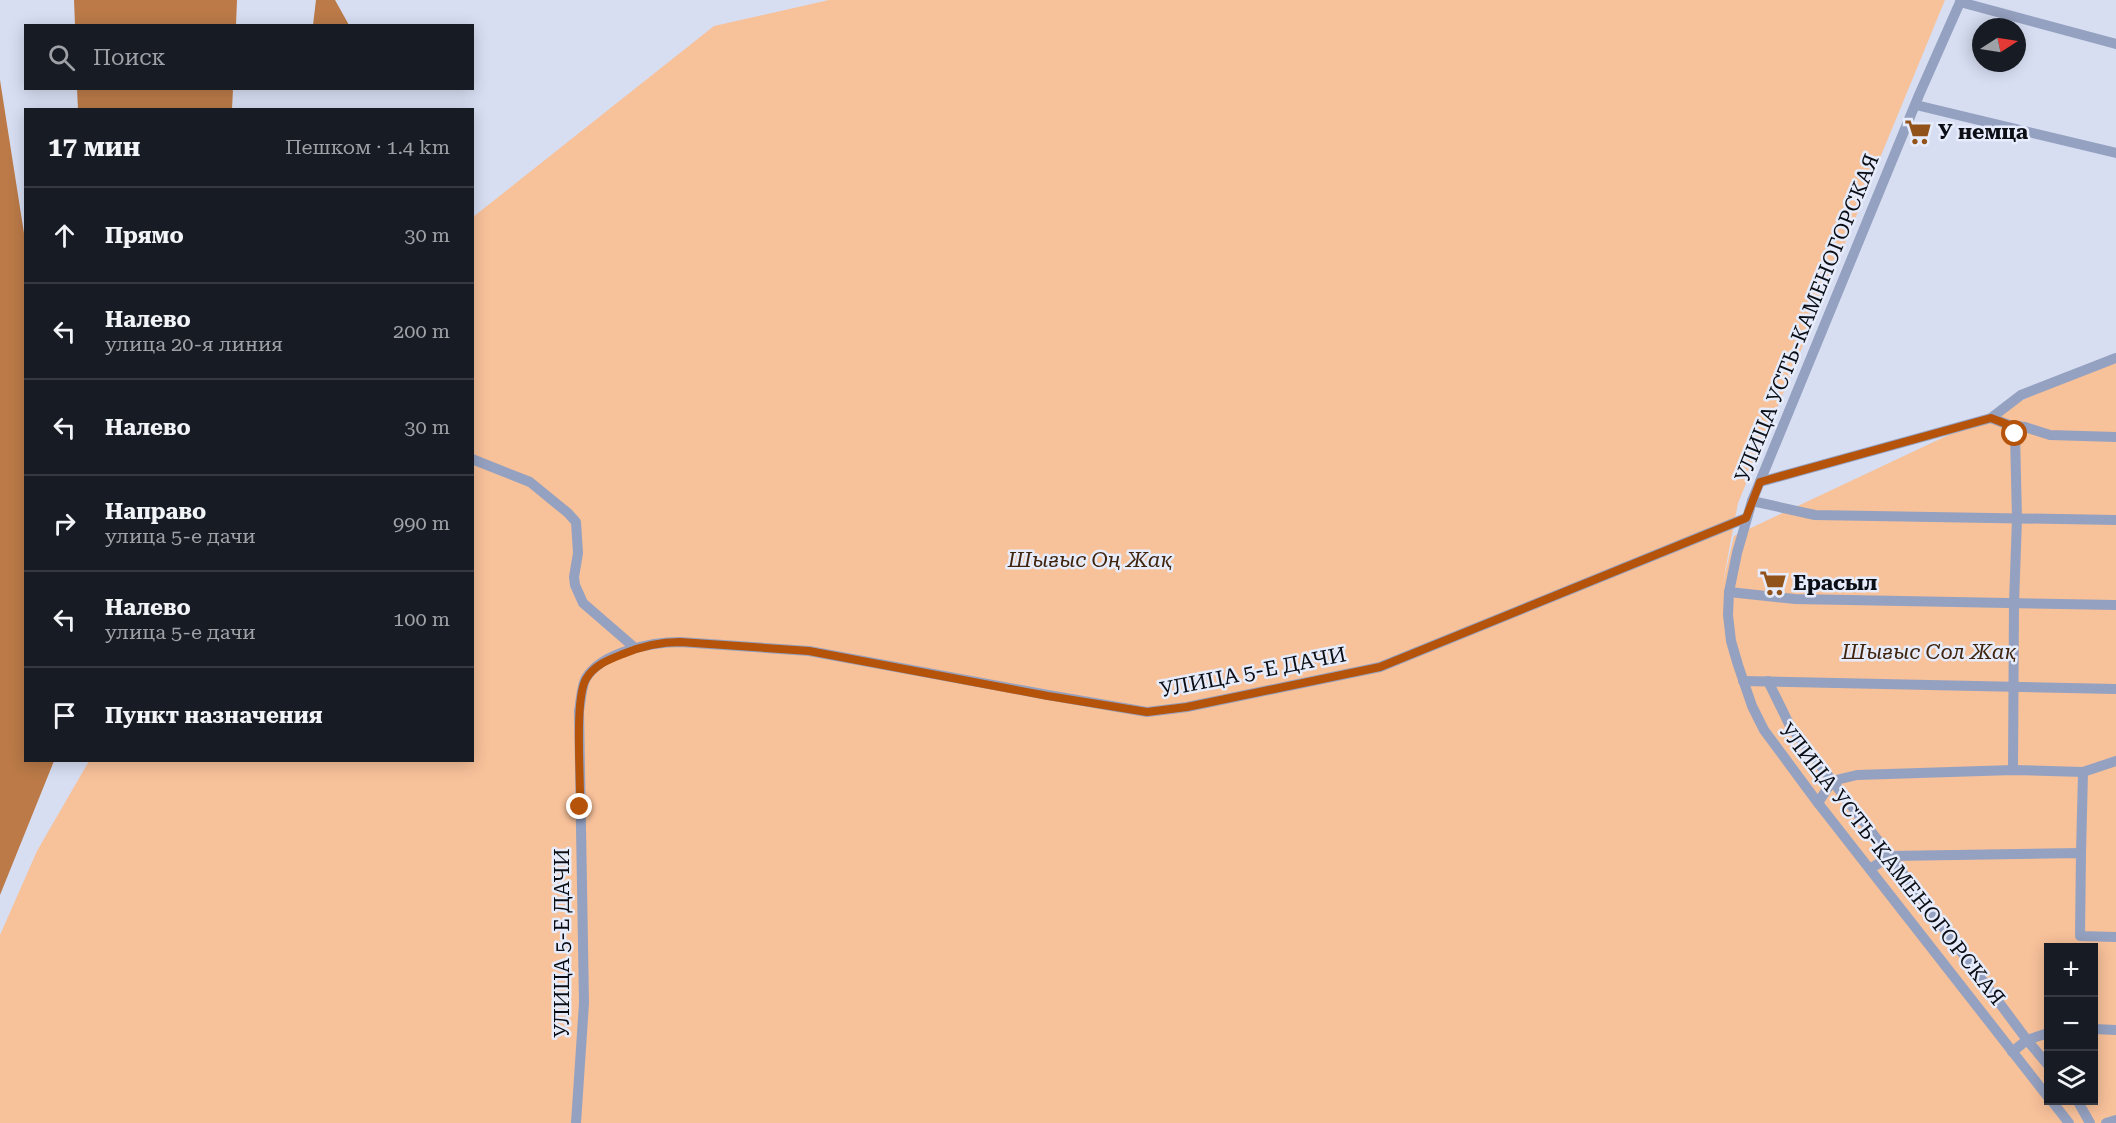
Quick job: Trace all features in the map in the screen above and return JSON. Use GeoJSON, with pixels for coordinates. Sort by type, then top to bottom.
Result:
{"type":"FeatureCollection","features":[{"type":"Feature","properties":{"kind":"street"},"geometry":{"type":"LineString","coordinates":[[1960,1],[2116,44]]}},
{"type":"Feature","properties":{"kind":"street","name":"УЛИЦА УСТЬ-КАМЕНОГОРСКАЯ"},"geometry":{"type":"LineString","coordinates":[[1960,1],[1752,501],[1737,553],[1729,592],[1728,615],[1731,641],[1743,681],[1764,730],[1818,803],[2044,1092]]}},
{"type":"Feature","properties":{"kind":"street"},"geometry":{"type":"LineString","coordinates":[[1916,105],[2116,153]]}},
{"type":"Feature","properties":{"kind":"street"},"geometry":{"type":"LineString","coordinates":[[1760,482],[1991,418],[2021,395],[2116,358]]}},
{"type":"Feature","properties":{"kind":"street"},"geometry":{"type":"LineString","coordinates":[[1991,418],[2050,435],[2116,437]]}},
{"type":"Feature","properties":{"kind":"street"},"geometry":{"type":"LineString","coordinates":[[2009,425],[2015,434],[2017,519],[2013,770]]}},
{"type":"Feature","properties":{"kind":"street"},"geometry":{"type":"LineString","coordinates":[[474,460],[530,482],[576,522],[578,553],[574,577],[583,603],[635,648]]}},
{"type":"Feature","properties":{"kind":"street"},"geometry":{"type":"LineString","coordinates":[[1752,501],[1815,515],[2116,520]]}},
{"type":"Feature","properties":{"kind":"street","name":"УЛИЦА 5-Е ДАЧИ"},"geometry":{"type":"LineString","coordinates":[[576,1123],[584,1003],[579,711],[584,681],[591,671],[604,661],[635,648],[661,642],[809,651],[1048,696],[1147,712],[1187,707],[1380,667],[1746,518]]}},
{"type":"Feature","properties":{"kind":"street"},"geometry":{"type":"LineString","coordinates":[[1729,592],[1795,599],[2116,605]]}},
{"type":"Feature","properties":{"kind":"street"},"geometry":{"type":"LineString","coordinates":[[1743,681],[2015,688],[2116,688]]}},
{"type":"Feature","properties":{"kind":"street"},"geometry":{"type":"LineString","coordinates":[[1768,681],[1790,726],[2027,1040],[2044,1059]]}},
{"type":"Feature","properties":{"kind":"street"},"geometry":{"type":"LineString","coordinates":[[1818,803],[1832,781],[1857,775],[2013,770],[2083,772],[2116,761]]}},
{"type":"Feature","properties":{"kind":"street"},"geometry":{"type":"LineString","coordinates":[[2080,943],[2083,772]]}},
{"type":"Feature","properties":{"kind":"street"},"geometry":{"type":"LineString","coordinates":[[1870,869],[1890,856],[2081,853]]}},
{"type":"Feature","properties":{"kind":"street"},"geometry":{"type":"LineString","coordinates":[[2080,936],[2116,937]]}},
{"type":"Feature","properties":{"kind":"street"},"geometry":{"type":"LineString","coordinates":[[2098,1029],[2116,1030]]}},
{"type":"Feature","properties":{"kind":"street"},"geometry":{"type":"LineString","coordinates":[[2012,1052],[2027,1040],[2044,1035]]}},
{"type":"Feature","properties":{"kind":"street","name":"УЛИЦА УСТЬ-КАМЕНОГОРСКАЯ"},"geometry":{"type":"LineString","coordinates":[[2055,1105],[2069,1123]]}},
{"type":"Feature","properties":{"kind":"street"},"geometry":{"type":"LineString","coordinates":[[2079,1105],[2090,1123]]}},
{"type":"Feature","properties":{"kind":"street"},"geometry":{"type":"LineString","coordinates":[[2106,1123],[2116,1120]]}},
{"type":"Feature","properties":{"kind":"green space","name":"Шығыс Оң Жақ"},"geometry":{"type":"Polygon","coordinates":[[[829,0],[1945,0],[1738,503],[1723,582],[1734,536],[2116,356],[2116,1123],[0,1123],[0,935],[37,851],[88,762],[474,762],[474,216],[714,26],[829,0]]]}},
{"type":"Feature","properties":{"kind":"shaded area"},"geometry":{"type":"Polygon","coordinates":[[[74,0],[237,0],[236,24],[75,24],[74,0]]]}},
{"type":"Feature","properties":{"kind":"shaded area"},"geometry":{"type":"Polygon","coordinates":[[[316,0],[335,0],[348,24],[313,24],[316,0]]]}},
{"type":"Feature","properties":{"kind":"shaded area"},"geometry":{"type":"Polygon","coordinates":[[[0,80],[24,233],[24,762],[54,762],[0,895],[0,80]]]}},
{"type":"Feature","properties":{"kind":"shaded area"},"geometry":{"type":"Polygon","coordinates":[[[77,90],[233,90],[232,108],[78,108],[77,90]]]}},
{"type":"Feature","properties":{"kind":"place","name":"У немца"},"geometry":{"type":"Point","coordinates":[1918,132]}},
{"type":"Feature","properties":{"kind":"place","name":"Ерасыл"},"geometry":{"type":"Point","coordinates":[1773,583]}},
{"type":"Feature","properties":{"kind":"route"},"geometry":{"type":"LineString","coordinates":[[580,807],[579,711],[584,681],[591,671],[604,661],[635,648],[661,642],[680,642],[809,651],[1048,696],[1147,712],[1187,707],[1380,667],[1746,518],[1760,482],[1991,418],[2009,425],[2015,434]]}},
{"type":"Feature","properties":{"kind":"park label","name":"Шығыс Сол Жақ"},"geometry":{"type":"Point","coordinates":[1929,652]}}]}
